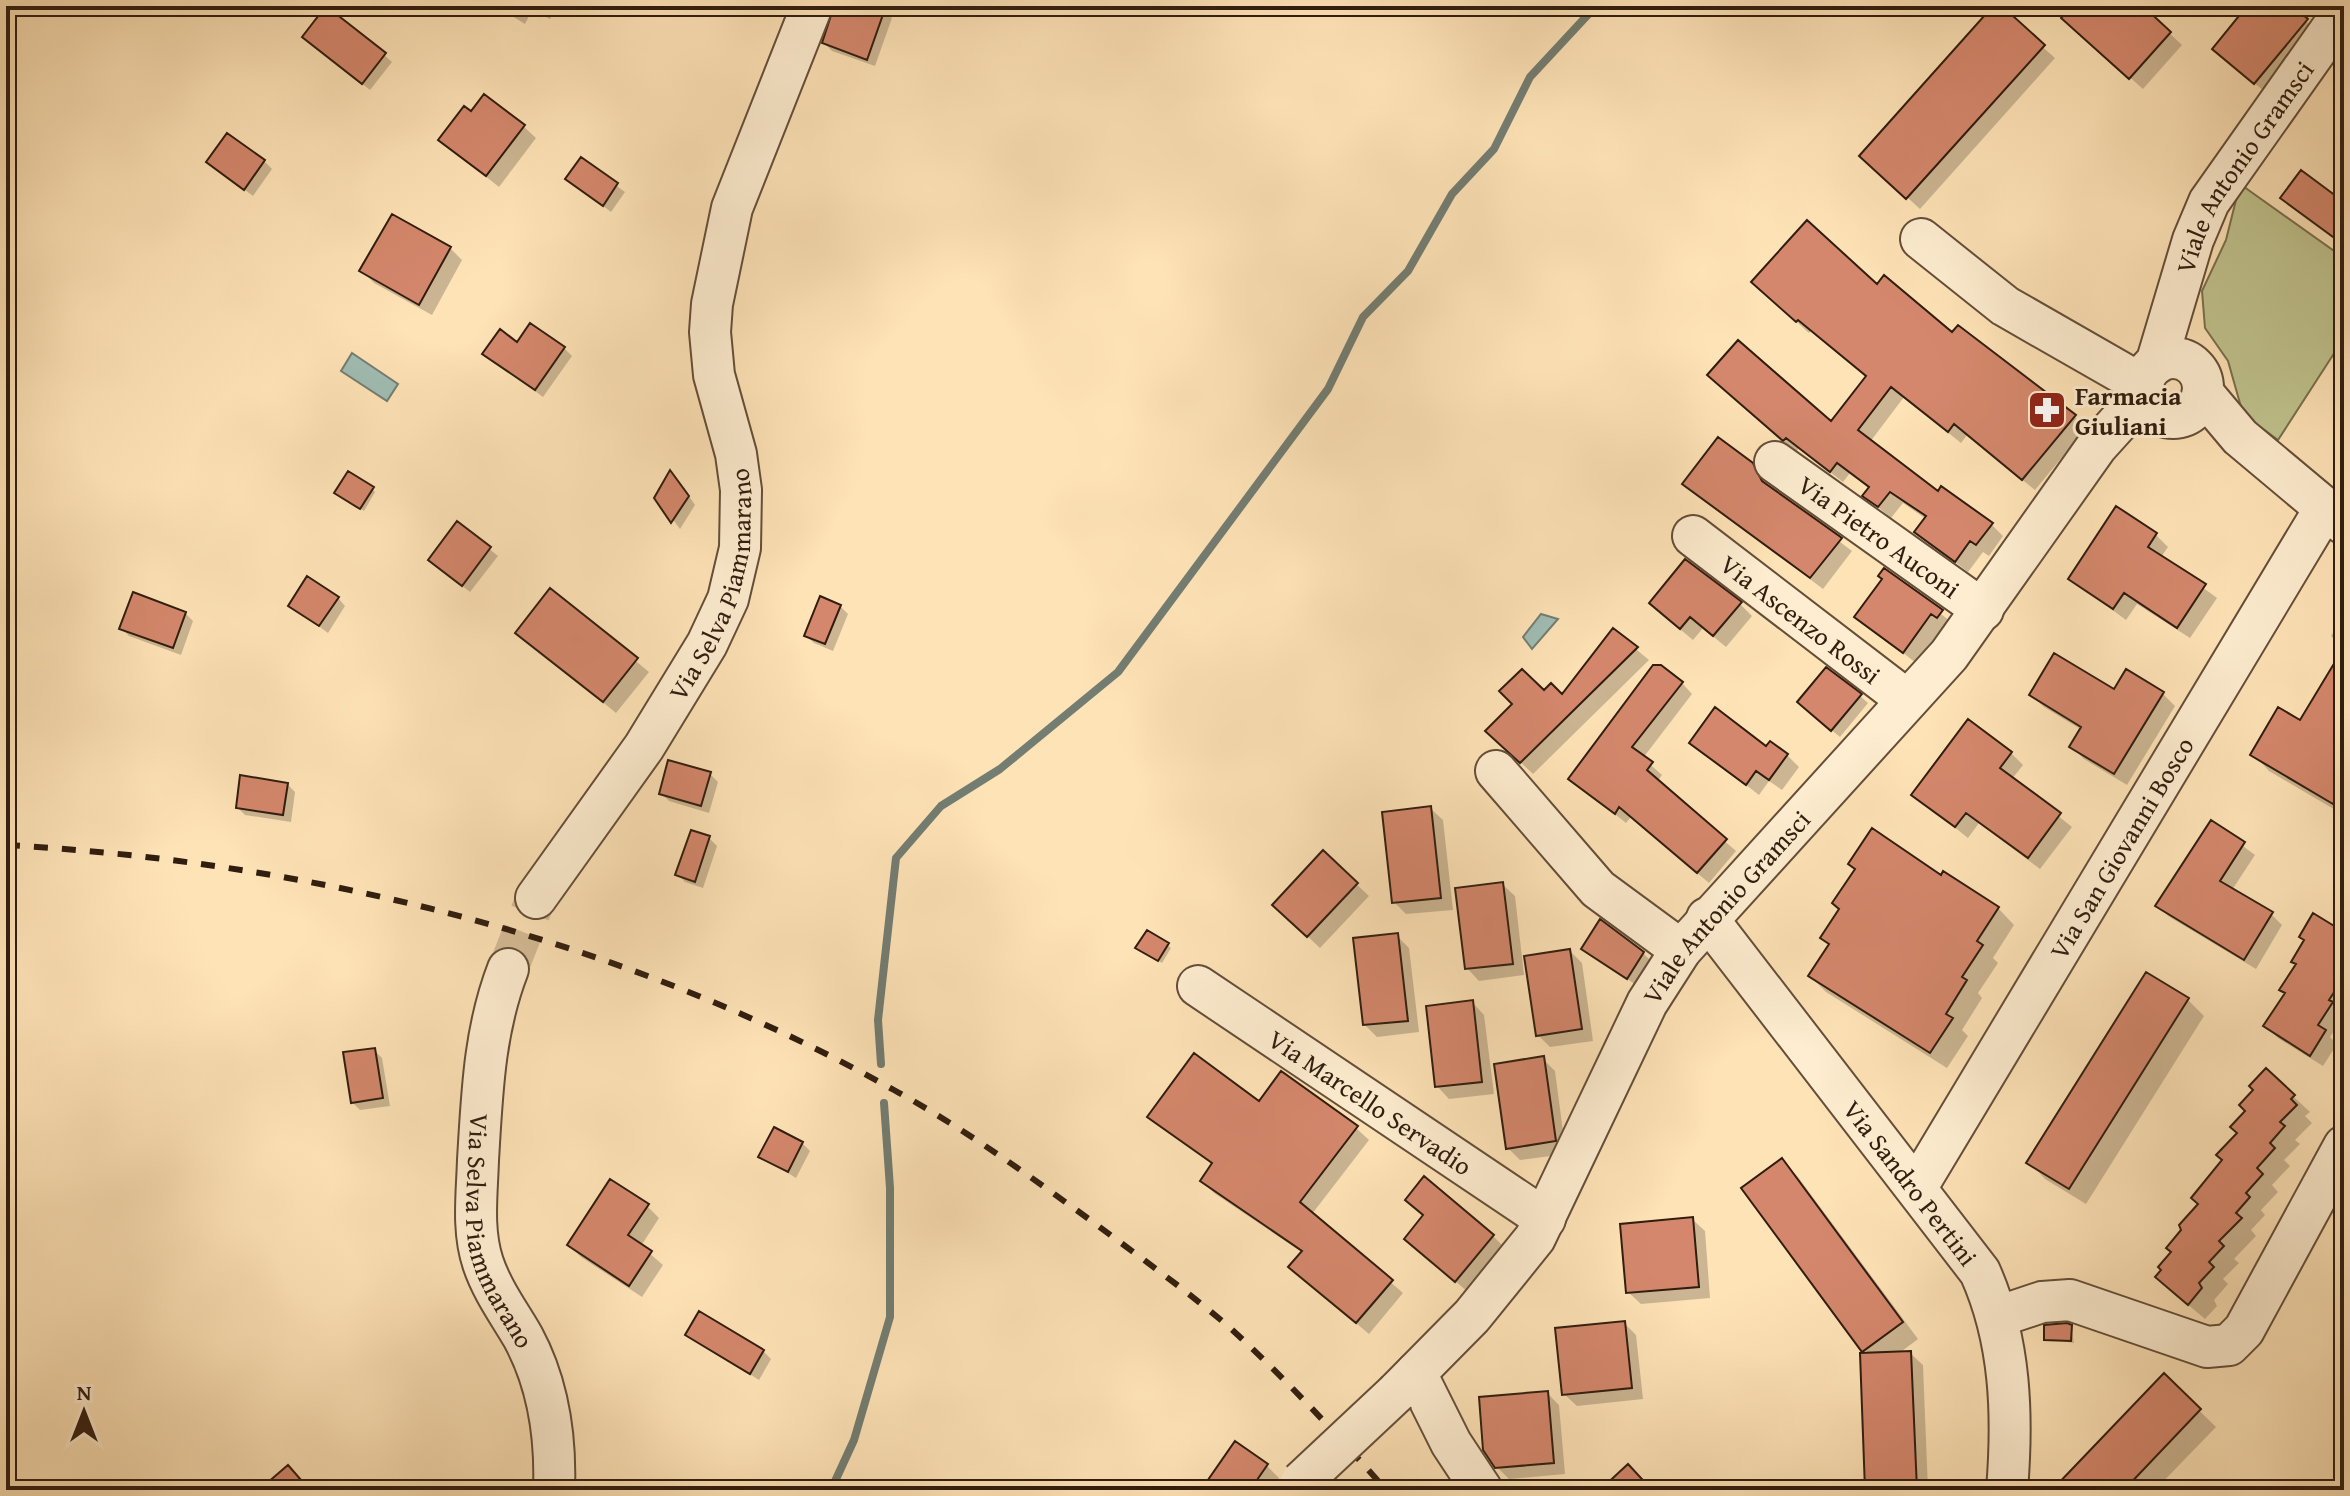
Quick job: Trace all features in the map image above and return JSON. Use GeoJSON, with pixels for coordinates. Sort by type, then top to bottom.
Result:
{"type":"FeatureCollection","features":[{"type":"Feature","properties":{"kind":"street","name":"Via Selva Piammarano"},"geometry":{"type":"LineString","coordinates":[[536,898],[644,747],[707,644],[728,599],[740,548],[742,500],[736,454],[714,375],[710,345],[712,304],[732,208],[812,6]]}},
{"type":"Feature","properties":{"kind":"street","name":"Viale Antonio Gramsci"},"geometry":{"type":"LineString","coordinates":[[1298,1486],[1406,1382],[1512,1270],[1545,1219],[1647,1003],[1681,950],[1907,700],[1983,610],[2097,446],[2167,388],[2181,287],[2193,240],[2217,189],[2344,11]]}},
{"type":"Feature","properties":{"kind":"street"},"geometry":{"type":"LineString","coordinates":[[1921,239],[2005,306],[2083,351],[2167,388],[2240,437],[2335,516]]}},
{"type":"Feature","properties":{"kind":"street","name":"Via Pietro Auconi"},"geometry":{"type":"LineString","coordinates":[[1775,462],[1983,610]]}},
{"type":"Feature","properties":{"kind":"street","name":"Via San Giovanni Bosco"},"geometry":{"type":"LineString","coordinates":[[1917,1187],[2335,516]]}},
{"type":"Feature","properties":{"kind":"street","name":"Via Ascenzo Rossi"},"geometry":{"type":"LineString","coordinates":[[1693,536],[1907,700]]}},
{"type":"Feature","properties":{"kind":"street"},"geometry":{"type":"LineString","coordinates":[[1496,771],[1598,889],[1681,950]]}},
{"type":"Feature","properties":{"kind":"street","name":"Via Sandro Pertini"},"geometry":{"type":"LineString","coordinates":[[1707,918],[1974,1262],[1997,1317],[2008,1386],[2007,1490]]}},
{"type":"Feature","properties":{"kind":"street","name":"Via Selva Piammarano"},"geometry":{"type":"LineString","coordinates":[[508,969],[493,1015],[483,1076],[477,1236],[491,1283],[530,1352],[545,1394],[555,1449],[554,1490]]}},
{"type":"Feature","properties":{"kind":"street","name":"Via Marcello Servadio"},"geometry":{"type":"LineString","coordinates":[[1198,986],[1545,1219]]}},
{"type":"Feature","properties":{"kind":"street"},"geometry":{"type":"LineString","coordinates":[[1997,1317],[2042,1302],[2070,1300],[2207,1347],[2229,1345],[2244,1330],[2344,1146]]}},
{"type":"Feature","properties":{"kind":"street"},"geometry":{"type":"LineString","coordinates":[[1406,1382],[1482,1490]]}},
{"type":"Feature","properties":{"kind":"green space"},"geometry":{"type":"Polygon","coordinates":[[[2240,184],[2344,258],[2344,338],[2278,440],[2243,414],[2228,361],[2205,328],[2202,291],[2226,240],[2240,184]]]}},
{"type":"Feature","properties":{"kind":"water"},"geometry":{"type":"Polygon","coordinates":[[[352,353],[398,384],[387,401],[341,371],[352,353]]]}},
{"type":"Feature","properties":{"kind":"water"},"geometry":{"type":"Polygon","coordinates":[[[1541,614],[1558,619],[1532,649],[1523,637],[1541,614]]]}},
{"type":"Feature","properties":{"kind":"building"},"geometry":{"type":"Polygon","coordinates":[[[326,6],[386,53],[362,84],[302,37],[326,6]]]}},
{"type":"Feature","properties":{"kind":"building"},"geometry":{"type":"Polygon","coordinates":[[[834,6],[886,6],[867,60],[822,43],[834,6]]]}},
{"type":"Feature","properties":{"kind":"building"},"geometry":{"type":"Polygon","coordinates":[[[1993,6],[2002,6],[2045,45],[1906,199],[1859,156],[1993,6]]]}},
{"type":"Feature","properties":{"kind":"building"},"geometry":{"type":"Polygon","coordinates":[[[2072,6],[2143,6],[2171,32],[2129,79],[2061,18],[2072,6]]]}},
{"type":"Feature","properties":{"kind":"building"},"geometry":{"type":"Polygon","coordinates":[[[2247,6],[2292,6],[2308,19],[2254,84],[2212,49],[2247,6]]]}},
{"type":"Feature","properties":{"kind":"building"},"geometry":{"type":"Polygon","coordinates":[[[484,94],[525,125],[486,176],[438,140],[464,106],[471,111],[484,94]]]}},
{"type":"Feature","properties":{"kind":"building"},"geometry":{"type":"Polygon","coordinates":[[[227,133],[265,160],[244,190],[206,162],[227,133]]]}},
{"type":"Feature","properties":{"kind":"building"},"geometry":{"type":"Polygon","coordinates":[[[581,157],[618,183],[603,206],[565,179],[581,157]]]}},
{"type":"Feature","properties":{"kind":"building"},"geometry":{"type":"Polygon","coordinates":[[[2301,170],[2344,202],[2344,245],[2280,198],[2301,170]]]}},
{"type":"Feature","properties":{"kind":"building"},"geometry":{"type":"Polygon","coordinates":[[[392,214],[451,247],[419,305],[359,271],[392,214]]]}},
{"type":"Feature","properties":{"kind":"building"},"geometry":{"type":"Polygon","coordinates":[[[1807,220],[1877,284],[1884,275],[1952,332],[1958,325],[2076,415],[2022,480],[1954,424],[1948,432],[1891,387],[1858,430],[1938,491],[1941,486],[1993,523],[1976,545],[1970,541],[1955,562],[1914,532],[1926,516],[1890,492],[1878,507],[1862,496],[1869,487],[1837,463],[1830,472],[1786,438],[1783,441],[1707,375],[1738,340],[1831,421],[1866,376],[1798,320],[1796,322],[1751,282],[1807,220]]]}},
{"type":"Feature","properties":{"kind":"building"},"geometry":{"type":"Polygon","coordinates":[[[530,323],[565,347],[535,390],[482,354],[500,329],[517,342],[530,323]]]}},
{"type":"Feature","properties":{"kind":"building"},"geometry":{"type":"Polygon","coordinates":[[[1718,437],[1753,463],[1762,481],[1842,538],[1810,578],[1682,484],[1718,437]]]}},
{"type":"Feature","properties":{"kind":"building"},"geometry":{"type":"Polygon","coordinates":[[[670,470],[689,496],[671,523],[654,498],[670,470]]]}},
{"type":"Feature","properties":{"kind":"building"},"geometry":{"type":"Polygon","coordinates":[[[348,471],[374,487],[360,509],[334,493],[348,471]]]}},
{"type":"Feature","properties":{"kind":"building"},"geometry":{"type":"Polygon","coordinates":[[[2116,506],[2157,533],[2148,547],[2206,584],[2177,628],[2124,593],[2113,609],[2068,579],[2116,506]]]}},
{"type":"Feature","properties":{"kind":"building"},"geometry":{"type":"Polygon","coordinates":[[[457,521],[491,547],[462,586],[428,560],[457,521]]]}},
{"type":"Feature","properties":{"kind":"building"},"geometry":{"type":"Polygon","coordinates":[[[1685,559],[1742,602],[1713,636],[1690,617],[1680,629],[1649,603],[1685,559]]]}},
{"type":"Feature","properties":{"kind":"building"},"geometry":{"type":"Polygon","coordinates":[[[1884,568],[1943,610],[1937,618],[1931,614],[1903,653],[1854,617],[1882,579],[1878,576],[1884,568]]]}},
{"type":"Feature","properties":{"kind":"building"},"geometry":{"type":"Polygon","coordinates":[[[307,576],[339,597],[319,626],[288,606],[307,576]]]}},
{"type":"Feature","properties":{"kind":"building"},"geometry":{"type":"Polygon","coordinates":[[[550,588],[638,658],[603,702],[515,633],[550,588]]]}},
{"type":"Feature","properties":{"kind":"building"},"geometry":{"type":"Polygon","coordinates":[[[133,592],[186,612],[173,648],[119,629],[133,592]]]}},
{"type":"Feature","properties":{"kind":"building"},"geometry":{"type":"Polygon","coordinates":[[[820,596],[841,605],[825,644],[804,636],[820,596]]]}},
{"type":"Feature","properties":{"kind":"building"},"geometry":{"type":"Polygon","coordinates":[[[1613,628],[1638,647],[1520,763],[1485,731],[1512,704],[1499,691],[1522,669],[1544,690],[1551,683],[1562,694],[1613,628]]]}},
{"type":"Feature","properties":{"kind":"building"},"geometry":{"type":"Polygon","coordinates":[[[2344,647],[2344,786],[2333,804],[2250,755],[2278,707],[2300,720],[2344,647]]]}},
{"type":"Feature","properties":{"kind":"building"},"geometry":{"type":"Polygon","coordinates":[[[2054,653],[2114,689],[2126,669],[2164,692],[2114,774],[2069,747],[2081,727],[2029,695],[2054,653]]]}},
{"type":"Feature","properties":{"kind":"building"},"geometry":{"type":"Polygon","coordinates":[[[1653,665],[1661,665],[1683,682],[1632,747],[1653,762],[1647,770],[1727,839],[1697,873],[1619,807],[1615,814],[1568,779],[1653,665]]]}},
{"type":"Feature","properties":{"kind":"building"},"geometry":{"type":"Polygon","coordinates":[[[1826,667],[1862,694],[1831,731],[1797,702],[1826,667]]]}},
{"type":"Feature","properties":{"kind":"building"},"geometry":{"type":"Polygon","coordinates":[[[1715,707],[1766,746],[1770,741],[1788,754],[1769,780],[1756,771],[1746,785],[1689,743],[1715,707]]]}},
{"type":"Feature","properties":{"kind":"building"},"geometry":{"type":"Polygon","coordinates":[[[1968,719],[2012,752],[2000,768],[2061,813],[2028,858],[1966,813],[1955,827],[1911,795],[1968,719]]]}},
{"type":"Feature","properties":{"kind":"building"},"geometry":{"type":"Polygon","coordinates":[[[668,760],[711,772],[701,806],[659,794],[668,760]]]}},
{"type":"Feature","properties":{"kind":"building"},"geometry":{"type":"Polygon","coordinates":[[[240,775],[288,783],[283,815],[236,808],[240,775]]]}},
{"type":"Feature","properties":{"kind":"building"},"geometry":{"type":"Polygon","coordinates":[[[1431,806],[1441,898],[1392,903],[1382,812],[1431,806]]]}},
{"type":"Feature","properties":{"kind":"building"},"geometry":{"type":"Polygon","coordinates":[[[2211,820],[2245,842],[2220,881],[2273,912],[2244,960],[2155,906],[2211,820]]]}},
{"type":"Feature","properties":{"kind":"building"},"geometry":{"type":"Polygon","coordinates":[[[1872,828],[1941,875],[1943,871],[1999,907],[1977,941],[1983,945],[1962,977],[1967,980],[1946,1014],[1953,1018],[1930,1053],[1808,976],[1829,944],[1820,938],[1839,909],[1832,903],[1855,869],[1848,864],[1872,828]]]}},
{"type":"Feature","properties":{"kind":"building"},"geometry":{"type":"Polygon","coordinates":[[[691,830],[710,836],[695,882],[675,875],[691,830]]]}},
{"type":"Feature","properties":{"kind":"building"},"geometry":{"type":"Polygon","coordinates":[[[1323,850],[1358,883],[1307,937],[1272,905],[1323,850]]]}},
{"type":"Feature","properties":{"kind":"building"},"geometry":{"type":"Polygon","coordinates":[[[1503,882],[1513,964],[1465,969],[1455,888],[1503,882]]]}},
{"type":"Feature","properties":{"kind":"building"},"geometry":{"type":"Polygon","coordinates":[[[2313,913],[2344,932],[2344,977],[2318,1025],[2326,1030],[2310,1056],[2263,1026],[2285,993],[2279,990],[2296,964],[2291,962],[2304,940],[2299,937],[2313,913]]]}},
{"type":"Feature","properties":{"kind":"building"},"geometry":{"type":"Polygon","coordinates":[[[1600,919],[1644,952],[1627,979],[1581,949],[1600,919]]]}},
{"type":"Feature","properties":{"kind":"building"},"geometry":{"type":"Polygon","coordinates":[[[1147,930],[1169,943],[1158,961],[1135,948],[1147,930]]]}},
{"type":"Feature","properties":{"kind":"building"},"geometry":{"type":"Polygon","coordinates":[[[1398,933],[1408,1021],[1363,1025],[1353,938],[1398,933]]]}},
{"type":"Feature","properties":{"kind":"building"},"geometry":{"type":"Polygon","coordinates":[[[1570,949],[1582,1029],[1536,1036],[1524,956],[1570,949]]]}},
{"type":"Feature","properties":{"kind":"building"},"geometry":{"type":"Polygon","coordinates":[[[2146,972],[2189,998],[2069,1189],[2026,1163],[2146,972]]]}},
{"type":"Feature","properties":{"kind":"building"},"geometry":{"type":"Polygon","coordinates":[[[1473,1000],[1482,1082],[1435,1087],[1426,1006],[1473,1000]]]}},
{"type":"Feature","properties":{"kind":"building"},"geometry":{"type":"Polygon","coordinates":[[[375,1048],[383,1098],[351,1103],[343,1052],[375,1048]]]}},
{"type":"Feature","properties":{"kind":"building"},"geometry":{"type":"Polygon","coordinates":[[[1194,1053],[1259,1101],[1281,1071],[1358,1126],[1300,1202],[1393,1280],[1356,1323],[1288,1267],[1302,1251],[1200,1181],[1212,1163],[1147,1117],[1194,1053]]]}},
{"type":"Feature","properties":{"kind":"building"},"geometry":{"type":"Polygon","coordinates":[[[1544,1056],[1556,1141],[1506,1149],[1494,1064],[1544,1056]]]}},
{"type":"Feature","properties":{"kind":"building"},"geometry":{"type":"Polygon","coordinates":[[[2266,1068],[2295,1095],[2291,1099],[2297,1105],[2280,1122],[2285,1126],[2270,1143],[2275,1148],[2257,1168],[2263,1174],[2246,1193],[2250,1197],[2236,1213],[2242,1218],[2219,1241],[2224,1246],[2209,1262],[2214,1267],[2199,1283],[2202,1288],[2188,1305],[2155,1277],[2161,1270],[2158,1267],[2171,1252],[2166,1248],[2181,1230],[2179,1225],[2198,1204],[2191,1198],[2222,1160],[2216,1155],[2237,1133],[2230,1127],[2245,1111],[2239,1105],[2253,1090],[2249,1086],[2266,1068]]]}},
{"type":"Feature","properties":{"kind":"building"},"geometry":{"type":"Polygon","coordinates":[[[774,1127],[803,1142],[788,1172],[758,1157],[774,1127]]]}},
{"type":"Feature","properties":{"kind":"building"},"geometry":{"type":"Polygon","coordinates":[[[1782,1158],[1903,1322],[1862,1352],[1741,1188],[1782,1158]]]}},
{"type":"Feature","properties":{"kind":"building"},"geometry":{"type":"Polygon","coordinates":[[[1424,1176],[1494,1235],[1455,1282],[1404,1239],[1423,1215],[1405,1200],[1424,1176]]]}},
{"type":"Feature","properties":{"kind":"building"},"geometry":{"type":"Polygon","coordinates":[[[610,1179],[649,1204],[628,1235],[652,1251],[629,1286],[567,1245],[610,1179]]]}},
{"type":"Feature","properties":{"kind":"building"},"geometry":{"type":"Polygon","coordinates":[[[1693,1217],[1699,1287],[1626,1293],[1620,1224],[1693,1217]]]}},
{"type":"Feature","properties":{"kind":"building"},"geometry":{"type":"Polygon","coordinates":[[[699,1311],[764,1350],[750,1374],[685,1335],[699,1311]]]}},
{"type":"Feature","properties":{"kind":"building"},"geometry":{"type":"Polygon","coordinates":[[[1625,1321],[1632,1388],[1562,1395],[1555,1328],[1625,1321]]]}},
{"type":"Feature","properties":{"kind":"building"},"geometry":{"type":"Polygon","coordinates":[[[2044,1325],[2072,1325],[2071,1341],[2044,1340],[2044,1325]]]}},
{"type":"Feature","properties":{"kind":"building"},"geometry":{"type":"Polygon","coordinates":[[[1911,1351],[1917,1490],[1865,1490],[1860,1353],[1911,1351]]]}},
{"type":"Feature","properties":{"kind":"building"},"geometry":{"type":"Polygon","coordinates":[[[2164,1373],[2201,1409],[2124,1490],[2052,1490],[2164,1373]]]}},
{"type":"Feature","properties":{"kind":"building"},"geometry":{"type":"Polygon","coordinates":[[[1548,1391],[1554,1463],[1495,1468],[1483,1450],[1479,1397],[1548,1391]]]}},
{"type":"Feature","properties":{"kind":"building"},"geometry":{"type":"Polygon","coordinates":[[[1235,1441],[1268,1464],[1250,1490],[1201,1490],[1235,1441]]]}},
{"type":"Feature","properties":{"kind":"building"},"geometry":{"type":"Polygon","coordinates":[[[1628,1464],[1652,1490],[1600,1490],[1628,1464]]]}},
{"type":"Feature","properties":{"kind":"building"},"geometry":{"type":"Polygon","coordinates":[[[288,1465],[301,1480],[289,1490],[259,1490],[288,1465]]]}},
{"type":"Feature","properties":{"kind":"waterway"},"geometry":{"type":"LineString","coordinates":[[881,1064],[878,1020],[896,858],[941,806],[1000,769],[1118,672],[1328,389],[1363,317],[1408,271],[1452,194],[1494,149],[1530,77],[1596,6]]}},
{"type":"Feature","properties":{"kind":"waterway"},"geometry":{"type":"LineString","coordinates":[[831,1490],[854,1440],[890,1317],[890,1188],[884,1103]]}},
{"type":"Feature","properties":{"kind":"tunnel"},"geometry":{"type":"LineString","coordinates":[[508,969],[536,898]]}},
{"type":"Feature","properties":{"kind":"railway"},"geometry":{"type":"LineString","coordinates":[[6,845],[121,854],[236,869],[351,890],[464,917],[576,951],[685,990],[791,1037],[894,1090],[946,1121],[1022,1171],[1163,1274],[1228,1326],[1269,1365],[1386,1490]]}},
{"type":"Feature","properties":{"kind":"place","name":"Farmacia Giuliani"},"geometry":{"type":"Point","coordinates":[2047,410]}}]}
